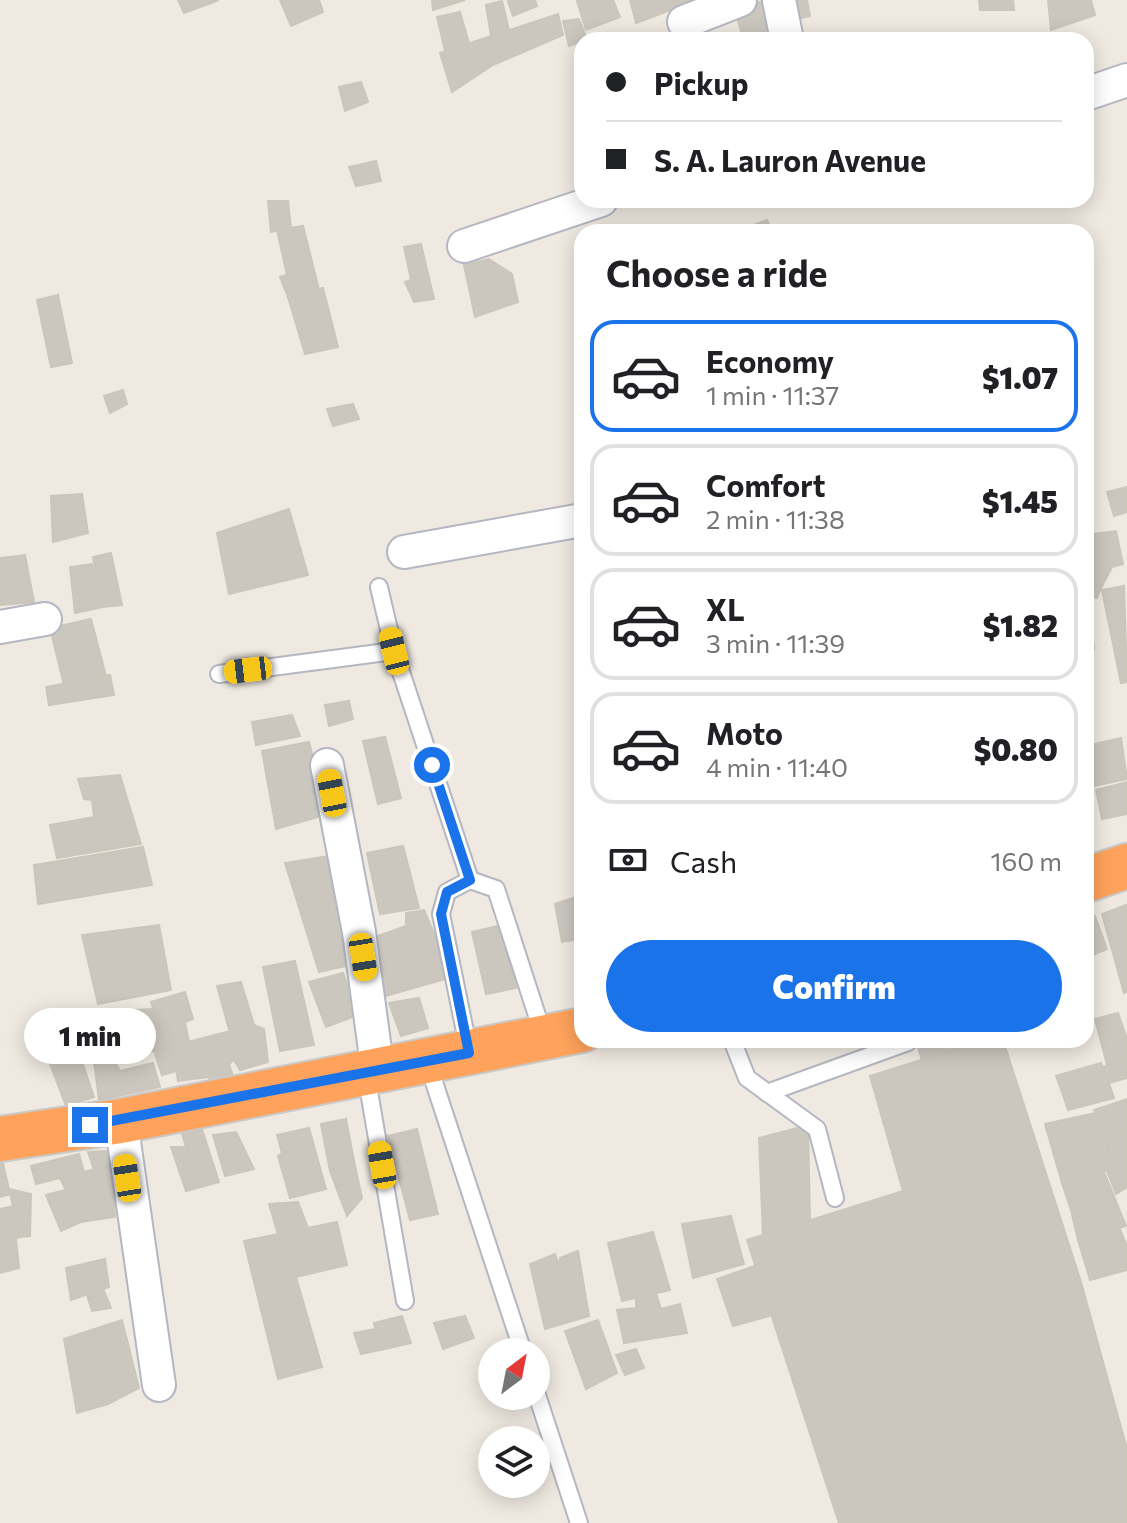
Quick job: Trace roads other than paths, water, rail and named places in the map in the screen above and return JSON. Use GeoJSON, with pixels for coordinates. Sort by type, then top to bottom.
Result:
{"type":"FeatureCollection","features":[{"type":"Feature","properties":{"kind":"highway"},"geometry":{"type":"LineString","coordinates":[[1094,877],[1127,866]]}},
{"type":"Feature","properties":{"kind":"highway"},"geometry":{"type":"LineString","coordinates":[[0,1139],[121,1121],[563,1035]]}},
{"type":"Feature","properties":{"kind":"street"},"geometry":{"type":"LineString","coordinates":[[684,22],[740,0]]}},
{"type":"Feature","properties":{"kind":"street"},"geometry":{"type":"LineString","coordinates":[[779,0],[785,32]]}},
{"type":"Feature","properties":{"kind":"street"},"geometry":{"type":"LineString","coordinates":[[1094,91],[1127,80]]}},
{"type":"Feature","properties":{"kind":"street"},"geometry":{"type":"LineString","coordinates":[[464,246],[577,208]]}},
{"type":"Feature","properties":{"kind":"street"},"geometry":{"type":"LineString","coordinates":[[404,552],[574,521]]}},
{"type":"Feature","properties":{"kind":"street"},"geometry":{"type":"LineString","coordinates":[[0,627],[45,619]]}},
{"type":"Feature","properties":{"kind":"street"},"geometry":{"type":"LineString","coordinates":[[327,765],[359,932],[372,1073]]}},
{"type":"Feature","properties":{"kind":"street"},"geometry":{"type":"LineString","coordinates":[[121,1121],[159,1385]]}},
{"type":"Feature","properties":{"kind":"lane"},"geometry":{"type":"LineString","coordinates":[[379,587],[394,651],[470,880]]}},
{"type":"Feature","properties":{"kind":"lane"},"geometry":{"type":"LineString","coordinates":[[219,674],[394,651]]}},
{"type":"Feature","properties":{"kind":"lane"},"geometry":{"type":"LineString","coordinates":[[469,1053],[441,914],[447,892],[470,880],[496,889],[563,1035]]}},
{"type":"Feature","properties":{"kind":"lane"},"geometry":{"type":"LineString","coordinates":[[735,1048],[747,1078],[802,1114],[817,1129],[835,1198]]}},
{"type":"Feature","properties":{"kind":"lane"},"geometry":{"type":"LineString","coordinates":[[767,1093],[891,1048]]}},
{"type":"Feature","properties":{"kind":"lane"},"geometry":{"type":"LineString","coordinates":[[427,1063],[518,1338]]}},
{"type":"Feature","properties":{"kind":"lane"},"geometry":{"type":"LineString","coordinates":[[372,1073],[405,1301]]}},
{"type":"Feature","properties":{"kind":"lane"},"geometry":{"type":"LineString","coordinates":[[542,1410],[579,1523]]}}]}
